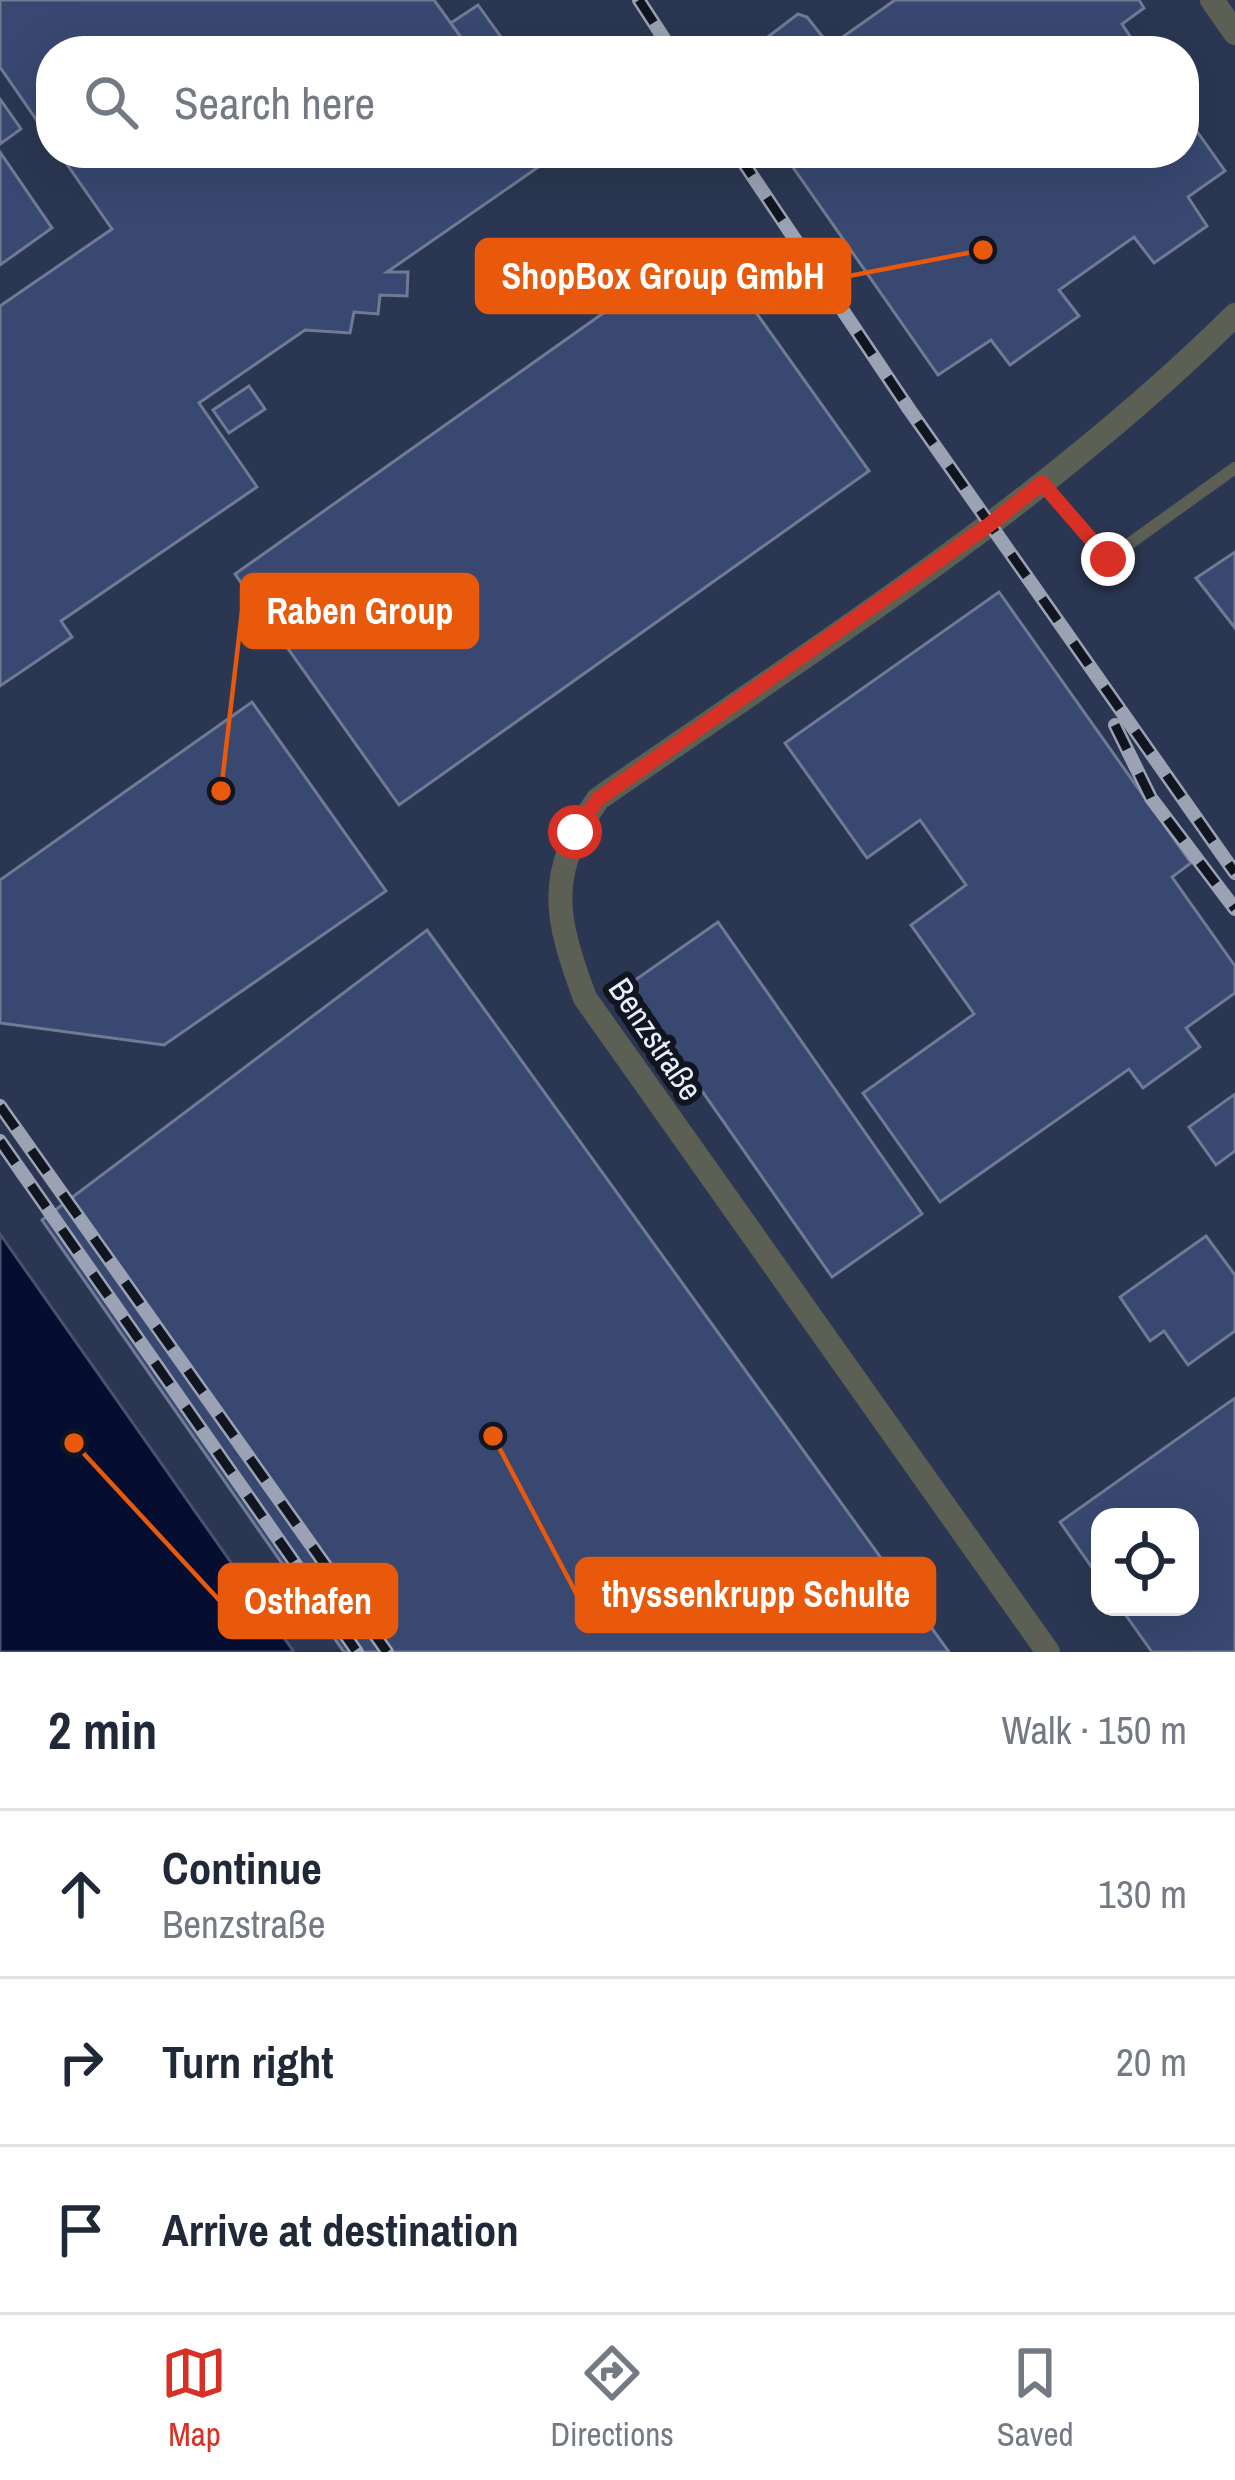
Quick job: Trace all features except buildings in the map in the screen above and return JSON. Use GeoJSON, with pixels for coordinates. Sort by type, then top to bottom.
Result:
{"type":"FeatureCollection","features":[{"type":"Feature","properties":{"kind":"street","name":"Benzstraße"},"geometry":{"type":"LineString","coordinates":[[1048,1652],[585,998],[563,938],[560,874],[575,832],[598,799],[989,525],[1169,380],[1235,315]]}},
{"type":"Feature","properties":{"kind":"lane"},"geometry":{"type":"LineString","coordinates":[[1042,483],[1108,559],[1235,468]]}},
{"type":"Feature","properties":{"kind":"shaded area"},"geometry":{"type":"Polygon","coordinates":[[[0,0],[1235,0],[1235,1652],[294,1652],[0,1234],[0,0]]]}},
{"type":"Feature","properties":{"kind":"shaded area"},"geometry":{"type":"Polygon","coordinates":[[[0,1234],[294,1652],[0,1652],[0,1234]]]}},
{"type":"Feature","properties":{"kind":"railway"},"geometry":{"type":"LineString","coordinates":[[639,0],[662,36]]}},
{"type":"Feature","properties":{"kind":"railway"},"geometry":{"type":"LineString","coordinates":[[747,168],[909,409],[1235,873]]}},
{"type":"Feature","properties":{"kind":"railway"},"geometry":{"type":"LineString","coordinates":[[1115,725],[1151,798],[1235,909]]}},
{"type":"Feature","properties":{"kind":"railway"},"geometry":{"type":"LineString","coordinates":[[0,1106],[387,1652]]}},
{"type":"Feature","properties":{"kind":"railway"},"geometry":{"type":"LineString","coordinates":[[0,1141],[357,1652]]}},
{"type":"Feature","properties":{"kind":"place","name":"ShopBox Group GmbH"},"geometry":{"type":"Point","coordinates":[983,250]}},
{"type":"Feature","properties":{"kind":"place","name":"Raben Group"},"geometry":{"type":"Point","coordinates":[221,791]}},
{"type":"Feature","properties":{"kind":"place","name":"thyssenkrupp Schulte"},"geometry":{"type":"Point","coordinates":[493,1436]}},
{"type":"Feature","properties":{"kind":"place","name":"Osthafen"},"geometry":{"type":"Point","coordinates":[74,1443]}},
{"type":"Feature","properties":{"kind":"route"},"geometry":{"type":"LineString","coordinates":[[575,832],[598,799],[1042,483],[1108,559]]}}]}
